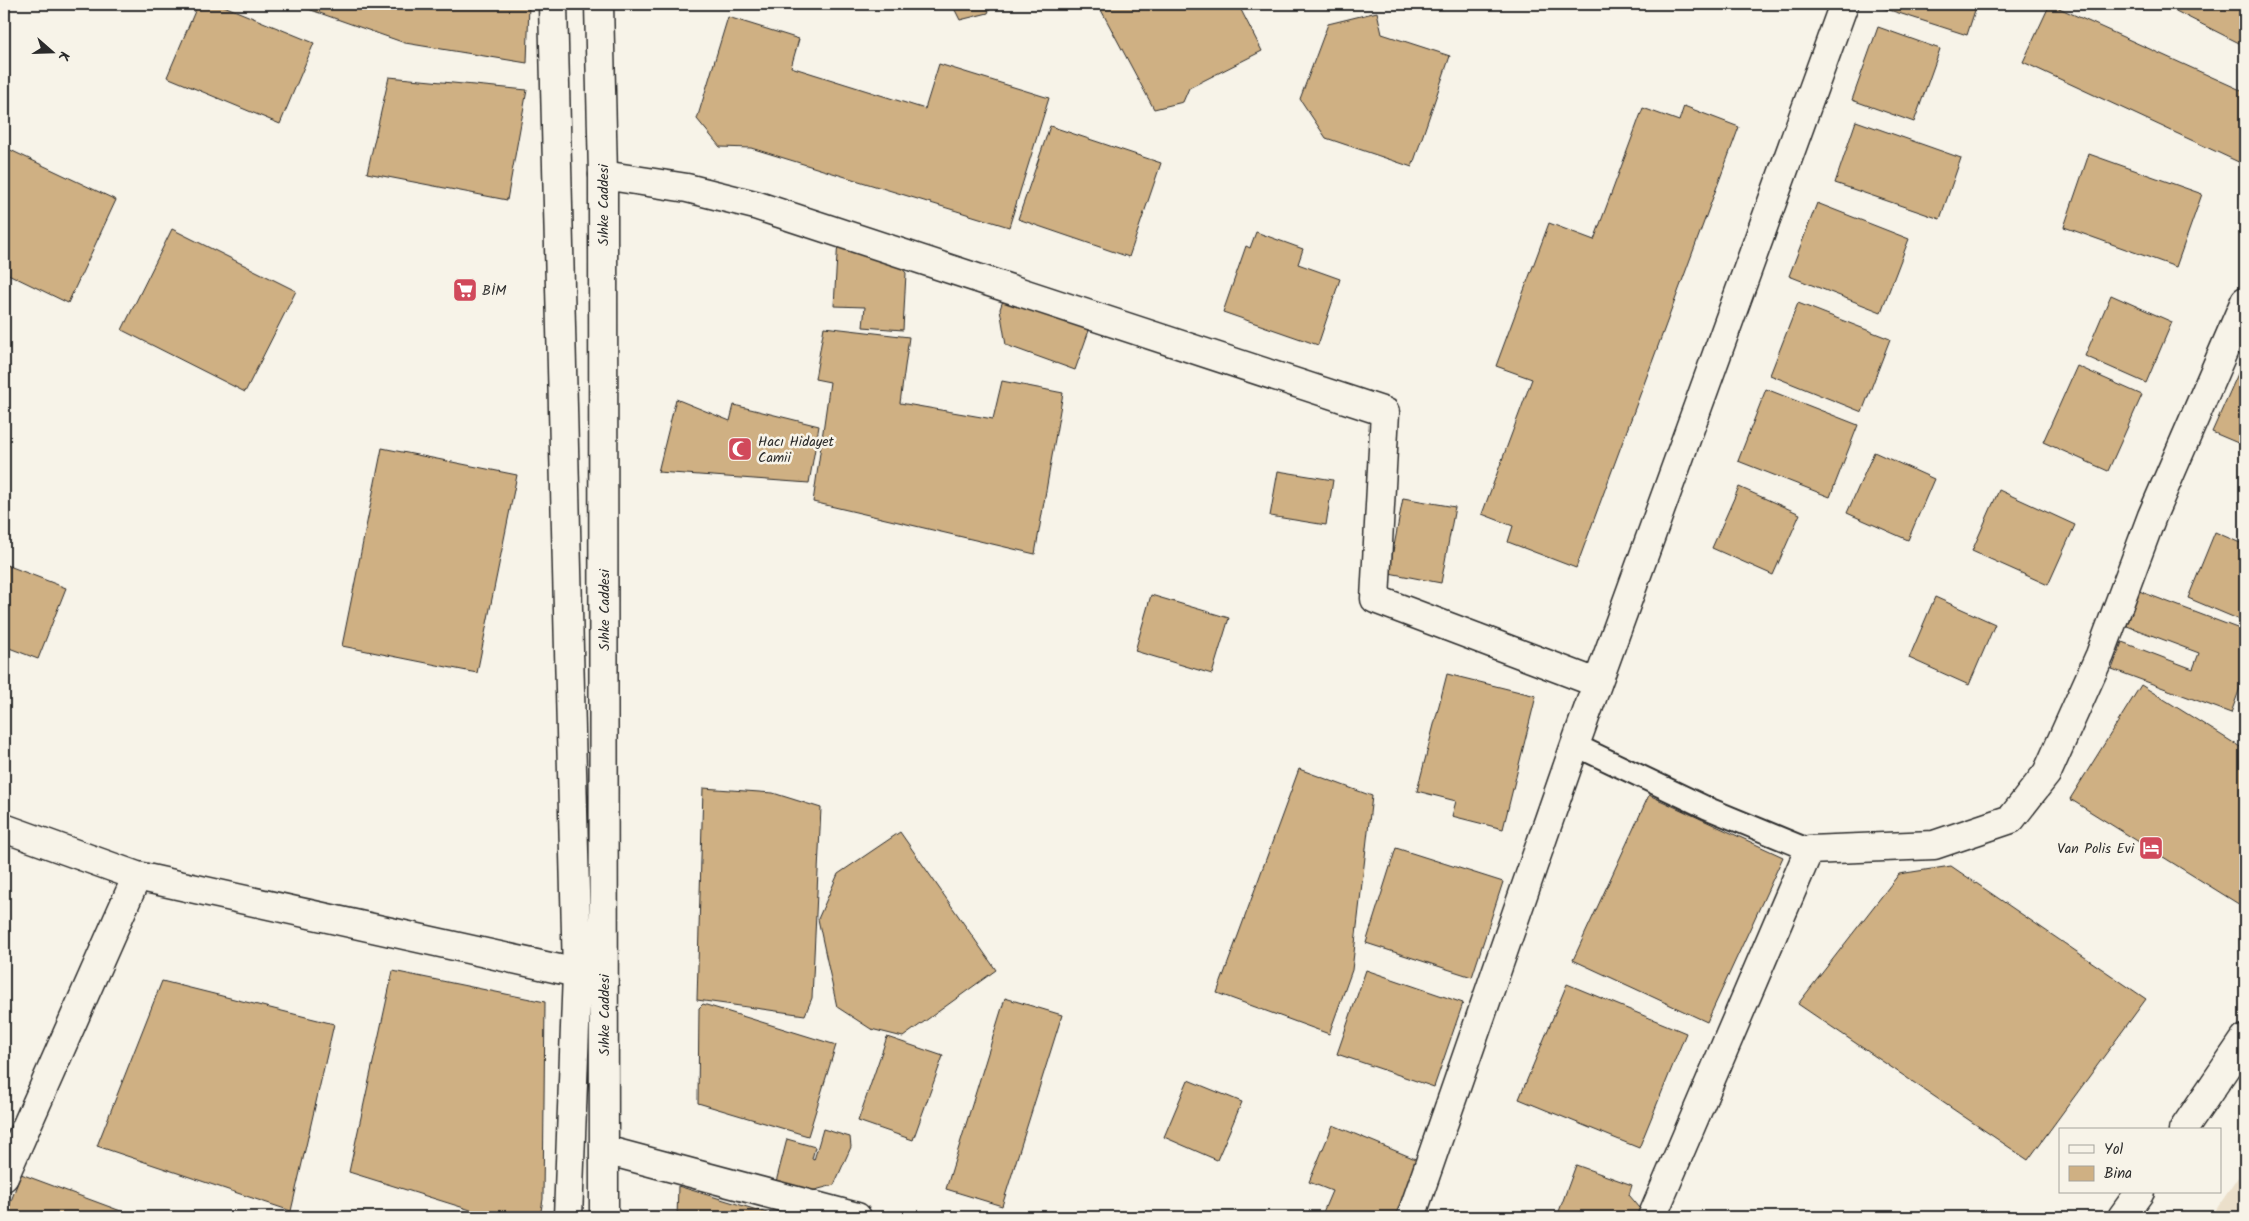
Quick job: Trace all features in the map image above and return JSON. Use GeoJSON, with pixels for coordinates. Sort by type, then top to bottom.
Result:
{"type":"FeatureCollection","features":[{"type":"Feature","properties":{"kind":"street"},"geometry":{"type":"LineString","coordinates":[[554,4],[577,974],[568,1217]]}},
{"type":"Feature","properties":{"kind":"street","name":"Sıhke Caddesi"},"geometry":{"type":"LineString","coordinates":[[600,4],[603,175],[604,1217]]}},
{"type":"Feature","properties":{"kind":"street"},"geometry":{"type":"LineString","coordinates":[[1411,1217],[1597,683],[1844,4]]}},
{"type":"Feature","properties":{"kind":"street"},"geometry":{"type":"LineString","coordinates":[[603,175],[687,188],[755,204],[1385,412],[1375,599],[1597,683]]}},
{"type":"Feature","properties":{"kind":"street"},"geometry":{"type":"LineString","coordinates":[[1652,1217],[1809,850],[1934,845],[2011,819],[2047,773],[2100,655],[2152,516],[2245,301]]}},
{"type":"Feature","properties":{"kind":"street"},"geometry":{"type":"LineString","coordinates":[[4,828],[137,876],[577,974]]}},
{"type":"Feature","properties":{"kind":"street"},"geometry":{"type":"LineString","coordinates":[[4,1177],[137,876]]}},
{"type":"Feature","properties":{"kind":"street"},"geometry":{"type":"LineString","coordinates":[[2184,1128],[2245,1040]]}},
{"type":"Feature","properties":{"kind":"street"},"geometry":{"type":"LineString","coordinates":[[605,1150],[857,1217]]}},
{"type":"Feature","properties":{"kind":"street"},"geometry":{"type":"LineString","coordinates":[[2122,1217],[2139,1194]]}},
{"type":"Feature","properties":{"kind":"lane"},"geometry":{"type":"LineString","coordinates":[[1575,745],[1707,808],[1809,850]]}},
{"type":"Feature","properties":{"kind":"shaded area"},"geometry":{"type":"Polygon","coordinates":[[[2245,1167],[2245,1217],[2211,1217],[2245,1167]]]}},
{"type":"Feature","properties":{"kind":"building"},"geometry":{"type":"Polygon","coordinates":[[[198,4],[219,4],[314,43],[280,124],[167,77],[198,4]]]}},
{"type":"Feature","properties":{"kind":"building"},"geometry":{"type":"Polygon","coordinates":[[[294,4],[529,4],[527,63],[405,43],[294,4]]]}},
{"type":"Feature","properties":{"kind":"building"},"geometry":{"type":"Polygon","coordinates":[[[952,4],[992,4],[988,13],[960,20],[952,4]]]}},
{"type":"Feature","properties":{"kind":"building"},"geometry":{"type":"Polygon","coordinates":[[[1102,4],[1238,4],[1262,51],[1189,88],[1183,102],[1154,109],[1100,8],[1102,4]]]}},
{"type":"Feature","properties":{"kind":"building"},"geometry":{"type":"Polygon","coordinates":[[[1880,4],[1977,4],[1967,35],[1880,7],[1880,4]]]}},
{"type":"Feature","properties":{"kind":"building"},"geometry":{"type":"Polygon","coordinates":[[[2050,4],[2245,92],[2245,165],[2023,62],[2050,4]]]}},
{"type":"Feature","properties":{"kind":"building"},"geometry":{"type":"Polygon","coordinates":[[[2162,4],[2245,4],[2245,46],[2162,4]]]}},
{"type":"Feature","properties":{"kind":"building"},"geometry":{"type":"Polygon","coordinates":[[[1377,12],[1382,34],[1450,56],[1412,167],[1326,138],[1300,99],[1328,24],[1377,12]]]}},
{"type":"Feature","properties":{"kind":"building"},"geometry":{"type":"Polygon","coordinates":[[[728,17],[799,39],[791,67],[925,109],[939,64],[1049,98],[1009,227],[751,148],[720,147],[697,119],[728,17]]]}},
{"type":"Feature","properties":{"kind":"building"},"geometry":{"type":"Polygon","coordinates":[[[1878,27],[1940,49],[1914,122],[1852,100],[1878,27]]]}},
{"type":"Feature","properties":{"kind":"building"},"geometry":{"type":"Polygon","coordinates":[[[389,77],[527,90],[507,200],[367,173],[389,77]]]}},
{"type":"Feature","properties":{"kind":"building"},"geometry":{"type":"Polygon","coordinates":[[[1684,106],[1739,127],[1576,568],[1508,542],[1513,526],[1482,514],[1532,379],[1496,366],[1549,223],[1594,240],[1643,108],[1679,121],[1684,106]]]}},
{"type":"Feature","properties":{"kind":"building"},"geometry":{"type":"Polygon","coordinates":[[[1856,121],[1961,158],[1940,219],[1835,183],[1856,121]]]}},
{"type":"Feature","properties":{"kind":"building"},"geometry":{"type":"Polygon","coordinates":[[[1050,126],[1161,163],[1129,257],[1018,219],[1050,126]]]}},
{"type":"Feature","properties":{"kind":"building"},"geometry":{"type":"Polygon","coordinates":[[[4,147],[116,200],[68,303],[4,272],[4,147]]]}},
{"type":"Feature","properties":{"kind":"building"},"geometry":{"type":"Polygon","coordinates":[[[2089,154],[2202,194],[2176,267],[2064,227],[2089,154]]]}},
{"type":"Feature","properties":{"kind":"building"},"geometry":{"type":"Polygon","coordinates":[[[1817,203],[1909,239],[1881,312],[1789,276],[1817,203]]]}},
{"type":"Feature","properties":{"kind":"building"},"geometry":{"type":"Polygon","coordinates":[[[172,229],[296,291],[245,392],[122,330],[172,229]]]}},
{"type":"Feature","properties":{"kind":"building"},"geometry":{"type":"Polygon","coordinates":[[[1256,232],[1303,249],[1298,264],[1340,279],[1318,345],[1223,312],[1246,246],[1250,248],[1256,232]]]}},
{"type":"Feature","properties":{"kind":"building"},"geometry":{"type":"Polygon","coordinates":[[[838,239],[893,257],[906,273],[903,330],[863,327],[865,307],[834,306],[838,239]]]}},
{"type":"Feature","properties":{"kind":"building"},"geometry":{"type":"Polygon","coordinates":[[[1006,292],[1092,322],[1075,370],[1006,345],[1000,309],[1006,292]]]}},
{"type":"Feature","properties":{"kind":"building"},"geometry":{"type":"Polygon","coordinates":[[[2111,295],[2172,322],[2146,383],[2085,356],[2111,295]]]}},
{"type":"Feature","properties":{"kind":"building"},"geometry":{"type":"Polygon","coordinates":[[[1798,303],[1890,339],[1862,412],[1770,375],[1798,303]]]}},
{"type":"Feature","properties":{"kind":"building"},"geometry":{"type":"Polygon","coordinates":[[[824,327],[909,337],[900,403],[993,419],[1002,381],[1063,393],[1035,554],[813,502],[830,382],[815,379],[824,327]]]}},
{"type":"Feature","properties":{"kind":"building"},"geometry":{"type":"Polygon","coordinates":[[[2245,358],[2245,446],[2212,432],[2245,358]]]}},
{"type":"Feature","properties":{"kind":"building"},"geometry":{"type":"Polygon","coordinates":[[[2077,366],[2142,395],[2108,471],[2043,442],[2077,366]]]}},
{"type":"Feature","properties":{"kind":"building"},"geometry":{"type":"Polygon","coordinates":[[[1766,389],[1858,425],[1830,497],[1738,461],[1766,389]]]}},
{"type":"Feature","properties":{"kind":"building","name":"Hacı Hidayet Camii"},"geometry":{"type":"Polygon","coordinates":[[[676,399],[730,421],[734,405],[819,426],[809,483],[658,472],[676,399]]]}},
{"type":"Feature","properties":{"kind":"building"},"geometry":{"type":"Polygon","coordinates":[[[382,448],[517,475],[477,673],[342,646],[382,448]]]}},
{"type":"Feature","properties":{"kind":"building"},"geometry":{"type":"Polygon","coordinates":[[[1874,452],[1934,479],[1908,540],[1847,513],[1874,452]]]}},
{"type":"Feature","properties":{"kind":"building"},"geometry":{"type":"Polygon","coordinates":[[[1278,471],[1333,480],[1326,525],[1270,516],[1278,471]]]}},
{"type":"Feature","properties":{"kind":"building"},"geometry":{"type":"Polygon","coordinates":[[[1739,487],[1800,514],[1773,575],[1712,548],[1739,487]]]}},
{"type":"Feature","properties":{"kind":"building"},"geometry":{"type":"Polygon","coordinates":[[[1999,490],[2075,525],[2048,585],[1972,551],[1999,490]]]}},
{"type":"Feature","properties":{"kind":"building"},"geometry":{"type":"Polygon","coordinates":[[[1403,498],[1455,507],[1441,583],[1389,573],[1403,498]]]}},
{"type":"Feature","properties":{"kind":"building"},"geometry":{"type":"Polygon","coordinates":[[[2215,532],[2245,545],[2245,622],[2188,598],[2215,532]]]}},
{"type":"Feature","properties":{"kind":"building"},"geometry":{"type":"Polygon","coordinates":[[[4,564],[66,588],[38,659],[4,646],[4,564]]]}},
{"type":"Feature","properties":{"kind":"building"},"geometry":{"type":"Polygon","coordinates":[[[2139,591],[2245,631],[2245,674],[2231,713],[2112,669],[2122,642],[2193,669],[2199,653],[2127,626],[2139,591]]]}},
{"type":"Feature","properties":{"kind":"building"},"geometry":{"type":"Polygon","coordinates":[[[1151,595],[1229,618],[1212,674],[1135,651],[1151,595]]]}},
{"type":"Feature","properties":{"kind":"building"},"geometry":{"type":"Polygon","coordinates":[[[1935,597],[1995,624],[1969,685],[1909,658],[1935,597]]]}},
{"type":"Feature","properties":{"kind":"building"},"geometry":{"type":"Polygon","coordinates":[[[1447,674],[1536,696],[1503,829],[1452,816],[1456,801],[1417,791],[1447,674]]]}},
{"type":"Feature","properties":{"kind":"building"},"geometry":{"type":"Polygon","coordinates":[[[2141,685],[2245,750],[2245,908],[2070,799],[2141,685]]]}},
{"type":"Feature","properties":{"kind":"building"},"geometry":{"type":"Polygon","coordinates":[[[1299,769],[1372,796],[1352,970],[1329,1034],[1217,993],[1299,769]]]}},
{"type":"Feature","properties":{"kind":"building"},"geometry":{"type":"Polygon","coordinates":[[[703,788],[773,793],[821,808],[812,998],[805,1015],[697,1000],[703,788]]]}},
{"type":"Feature","properties":{"kind":"building"},"geometry":{"type":"Polygon","coordinates":[[[1649,795],[1783,857],[1707,1022],[1573,960],[1649,795]]]}},
{"type":"Feature","properties":{"kind":"building"},"geometry":{"type":"Polygon","coordinates":[[[900,832],[996,970],[903,1037],[871,1029],[837,1007],[818,919],[838,874],[900,832]]]}},
{"type":"Feature","properties":{"kind":"building"},"geometry":{"type":"Polygon","coordinates":[[[1396,848],[1503,882],[1472,977],[1366,943],[1396,848]]]}},
{"type":"Feature","properties":{"kind":"building"},"geometry":{"type":"Polygon","coordinates":[[[1951,866],[2146,999],[2028,1160],[1798,1004],[1899,874],[1951,866]]]}},
{"type":"Feature","properties":{"kind":"building"},"geometry":{"type":"Polygon","coordinates":[[[1366,970],[1463,1003],[1434,1087],[1337,1054],[1366,970]]]}},
{"type":"Feature","properties":{"kind":"building"},"geometry":{"type":"Polygon","coordinates":[[[393,971],[545,1002],[543,1199],[540,1217],[493,1217],[349,1172],[393,971]]]}},
{"type":"Feature","properties":{"kind":"building"},"geometry":{"type":"Polygon","coordinates":[[[162,981],[334,1024],[291,1211],[97,1146],[162,981]]]}},
{"type":"Feature","properties":{"kind":"building"},"geometry":{"type":"Polygon","coordinates":[[[1567,984],[1686,1033],[1639,1148],[1519,1099],[1567,984]]]}},
{"type":"Feature","properties":{"kind":"building"},"geometry":{"type":"Polygon","coordinates":[[[1005,998],[1062,1015],[1002,1206],[946,1189],[1005,998]]]}},
{"type":"Feature","properties":{"kind":"building"},"geometry":{"type":"Polygon","coordinates":[[[703,1004],[836,1045],[808,1136],[698,1103],[699,1008],[703,1004]]]}},
{"type":"Feature","properties":{"kind":"building"},"geometry":{"type":"Polygon","coordinates":[[[887,1037],[943,1056],[913,1140],[858,1121],[887,1037]]]}},
{"type":"Feature","properties":{"kind":"building"},"geometry":{"type":"Polygon","coordinates":[[[1188,1080],[1242,1102],[1217,1160],[1164,1137],[1188,1080]]]}},
{"type":"Feature","properties":{"kind":"building"},"geometry":{"type":"Polygon","coordinates":[[[1333,1125],[1425,1163],[1402,1217],[1321,1217],[1332,1191],[1309,1182],[1333,1125]]]}},
{"type":"Feature","properties":{"kind":"building"},"geometry":{"type":"Polygon","coordinates":[[[823,1129],[850,1137],[851,1147],[834,1185],[811,1191],[776,1182],[787,1139],[815,1147],[812,1159],[814,1160],[823,1129]]]}},
{"type":"Feature","properties":{"kind":"building"},"geometry":{"type":"Polygon","coordinates":[[[1576,1165],[1632,1185],[1629,1195],[1640,1208],[1637,1217],[1557,1217],[1576,1165]]]}},
{"type":"Feature","properties":{"kind":"building"},"geometry":{"type":"Polygon","coordinates":[[[21,1174],[137,1217],[5,1217],[21,1174]]]}},
{"type":"Feature","properties":{"kind":"building"},"geometry":{"type":"Polygon","coordinates":[[[678,1186],[780,1217],[677,1217],[678,1186]]]}},
{"type":"Feature","properties":{"kind":"place","name":"BİM"},"geometry":{"type":"Point","coordinates":[465,290]}},
{"type":"Feature","properties":{"kind":"place","name":"Hacı Hidayet Camii"},"geometry":{"type":"Point","coordinates":[740,449]}},
{"type":"Feature","properties":{"kind":"place","name":"Van Polis Evi"},"geometry":{"type":"Point","coordinates":[2151,848]}}]}
